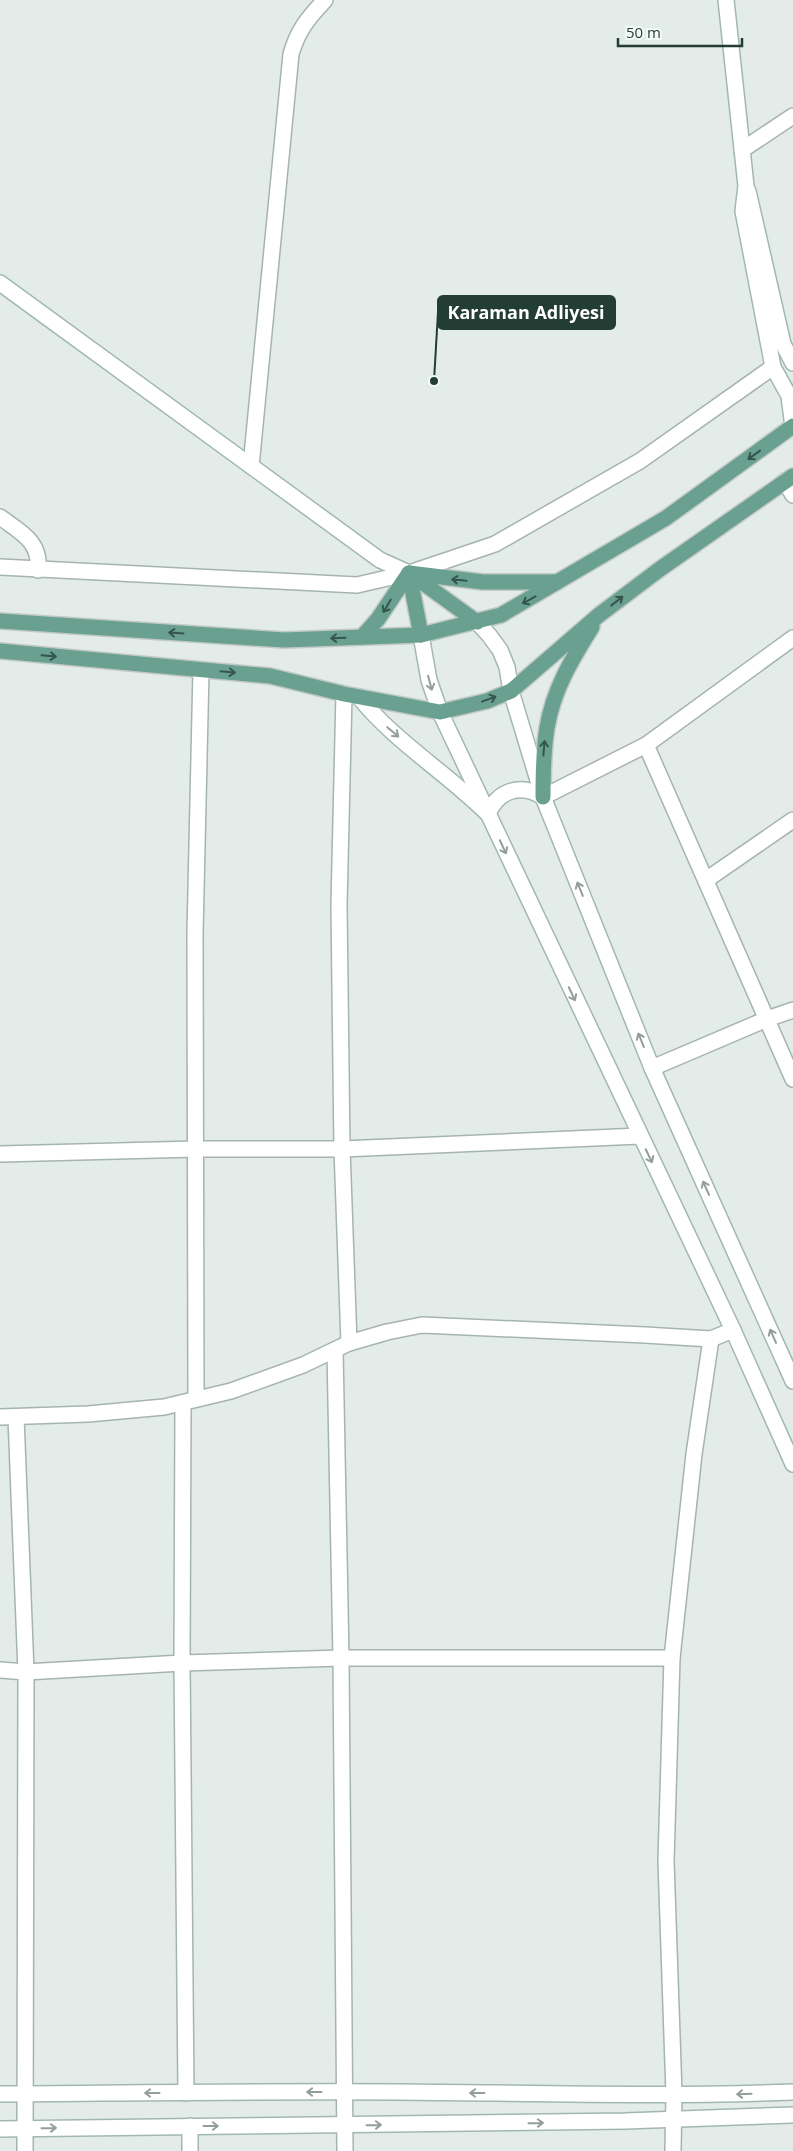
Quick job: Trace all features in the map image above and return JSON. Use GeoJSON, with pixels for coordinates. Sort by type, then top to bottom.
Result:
{"type":"FeatureCollection","features":[{"type":"Feature","properties":{"kind":"main road"},"geometry":{"type":"LineString","coordinates":[[0,621],[284,640],[421,635],[477,622],[501,615],[666,518],[793,426]]}},
{"type":"Feature","properties":{"kind":"main road"},"geometry":{"type":"LineString","coordinates":[[0,651],[270,676],[344,694],[440,712],[487,701],[511,691],[599,615],[660,569],[789,478]]}},
{"type":"Feature","properties":{"kind":"main road"},"geometry":{"type":"LineString","coordinates":[[409,573],[483,582],[560,582]]}},
{"type":"Feature","properties":{"kind":"main road"},"geometry":{"type":"LineString","coordinates":[[409,573],[477,622]]}},
{"type":"Feature","properties":{"kind":"main road"},"geometry":{"type":"LineString","coordinates":[[409,573],[421,635]]}},
{"type":"Feature","properties":{"kind":"main road"},"geometry":{"type":"LineString","coordinates":[[362,637],[378,620],[409,573]]}},
{"type":"Feature","properties":{"kind":"main road"},"geometry":{"type":"LineString","coordinates":[[543,797],[544,752],[547,727],[554,700],[573,658],[599,615]]}},
{"type":"Feature","properties":{"kind":"street"},"geometry":{"type":"LineString","coordinates":[[251,466],[291,54],[297,35],[308,17],[325,0]]}},
{"type":"Feature","properties":{"kind":"street"},"geometry":{"type":"LineString","coordinates":[[726,0],[746,186],[783,344],[793,363]]}},
{"type":"Feature","properties":{"kind":"street"},"geometry":{"type":"LineString","coordinates":[[742,150],[793,116]]}},
{"type":"Feature","properties":{"kind":"street"},"geometry":{"type":"LineString","coordinates":[[746,186],[742,211],[772,367],[789,396],[793,426]]}},
{"type":"Feature","properties":{"kind":"street"},"geometry":{"type":"LineString","coordinates":[[0,283],[380,560],[409,573]]}},
{"type":"Feature","properties":{"kind":"street"},"geometry":{"type":"LineString","coordinates":[[0,567],[357,585],[409,573],[495,544],[640,461],[772,367]]}},
{"type":"Feature","properties":{"kind":"street"},"geometry":{"type":"LineString","coordinates":[[789,478],[793,495]]}},
{"type":"Feature","properties":{"kind":"street"},"geometry":{"type":"LineString","coordinates":[[0,516],[32,541],[40,560],[38,570]]}},
{"type":"Feature","properties":{"kind":"street"},"geometry":{"type":"LineString","coordinates":[[477,622],[500,650],[507,667],[511,691],[543,797],[652,1068],[789,1359],[793,1381]]}},
{"type":"Feature","properties":{"kind":"street"},"geometry":{"type":"LineString","coordinates":[[421,635],[428,680],[440,712],[733,1330],[793,1464]]}},
{"type":"Feature","properties":{"kind":"street"},"geometry":{"type":"LineString","coordinates":[[543,797],[646,745],[793,638]]}},
{"type":"Feature","properties":{"kind":"street"},"geometry":{"type":"LineString","coordinates":[[186,2093],[182,1663],[196,1149],[195,934],[201,670]]}},
{"type":"Feature","properties":{"kind":"street"},"geometry":{"type":"LineString","coordinates":[[344,694],[339,905],[342,1149],[341,1658],[346,2151]]}},
{"type":"Feature","properties":{"kind":"street"},"geometry":{"type":"LineString","coordinates":[[359,697],[374,716],[447,776],[488,814]]}},
{"type":"Feature","properties":{"kind":"street"},"geometry":{"type":"LineString","coordinates":[[646,745],[793,1079]]}},
{"type":"Feature","properties":{"kind":"street"},"geometry":{"type":"LineString","coordinates":[[488,814],[500,796],[513,790],[529,790],[543,797]]}},
{"type":"Feature","properties":{"kind":"street"},"geometry":{"type":"LineString","coordinates":[[706,880],[793,820]]}},
{"type":"Feature","properties":{"kind":"street"},"geometry":{"type":"LineString","coordinates":[[652,1068],[767,1019],[793,1010]]}},
{"type":"Feature","properties":{"kind":"street"},"geometry":{"type":"LineString","coordinates":[[0,1154],[196,1149],[342,1149],[640,1136]]}},
{"type":"Feature","properties":{"kind":"street"},"geometry":{"type":"LineString","coordinates":[[0,1418],[88,1414],[164,1407],[240,1388],[342,1347],[387,1332],[422,1325],[646,1334],[711,1339],[733,1330]]}},
{"type":"Feature","properties":{"kind":"street"},"geometry":{"type":"LineString","coordinates":[[673,2151],[674,2094],[666,1861],[672,1658],[694,1454],[711,1339]]}},
{"type":"Feature","properties":{"kind":"street"},"geometry":{"type":"LineString","coordinates":[[16,1417],[26,1672],[25,2151]]}},
{"type":"Feature","properties":{"kind":"street"},"geometry":{"type":"LineString","coordinates":[[0,1670],[26,1672],[182,1663],[341,1658],[672,1658]]}},
{"type":"Feature","properties":{"kind":"street"},"geometry":{"type":"LineString","coordinates":[[0,2094],[344,2092],[674,2094],[793,2092]]}},
{"type":"Feature","properties":{"kind":"street"},"geometry":{"type":"LineString","coordinates":[[0,2129],[673,2120],[793,2115]]}},
{"type":"Feature","properties":{"kind":"street"},"geometry":{"type":"LineString","coordinates":[[190,2126],[190,2151]]}},
{"type":"Feature","properties":{"kind":"place","name":"Karaman Adliyesi"},"geometry":{"type":"Point","coordinates":[434,381]}}]}
